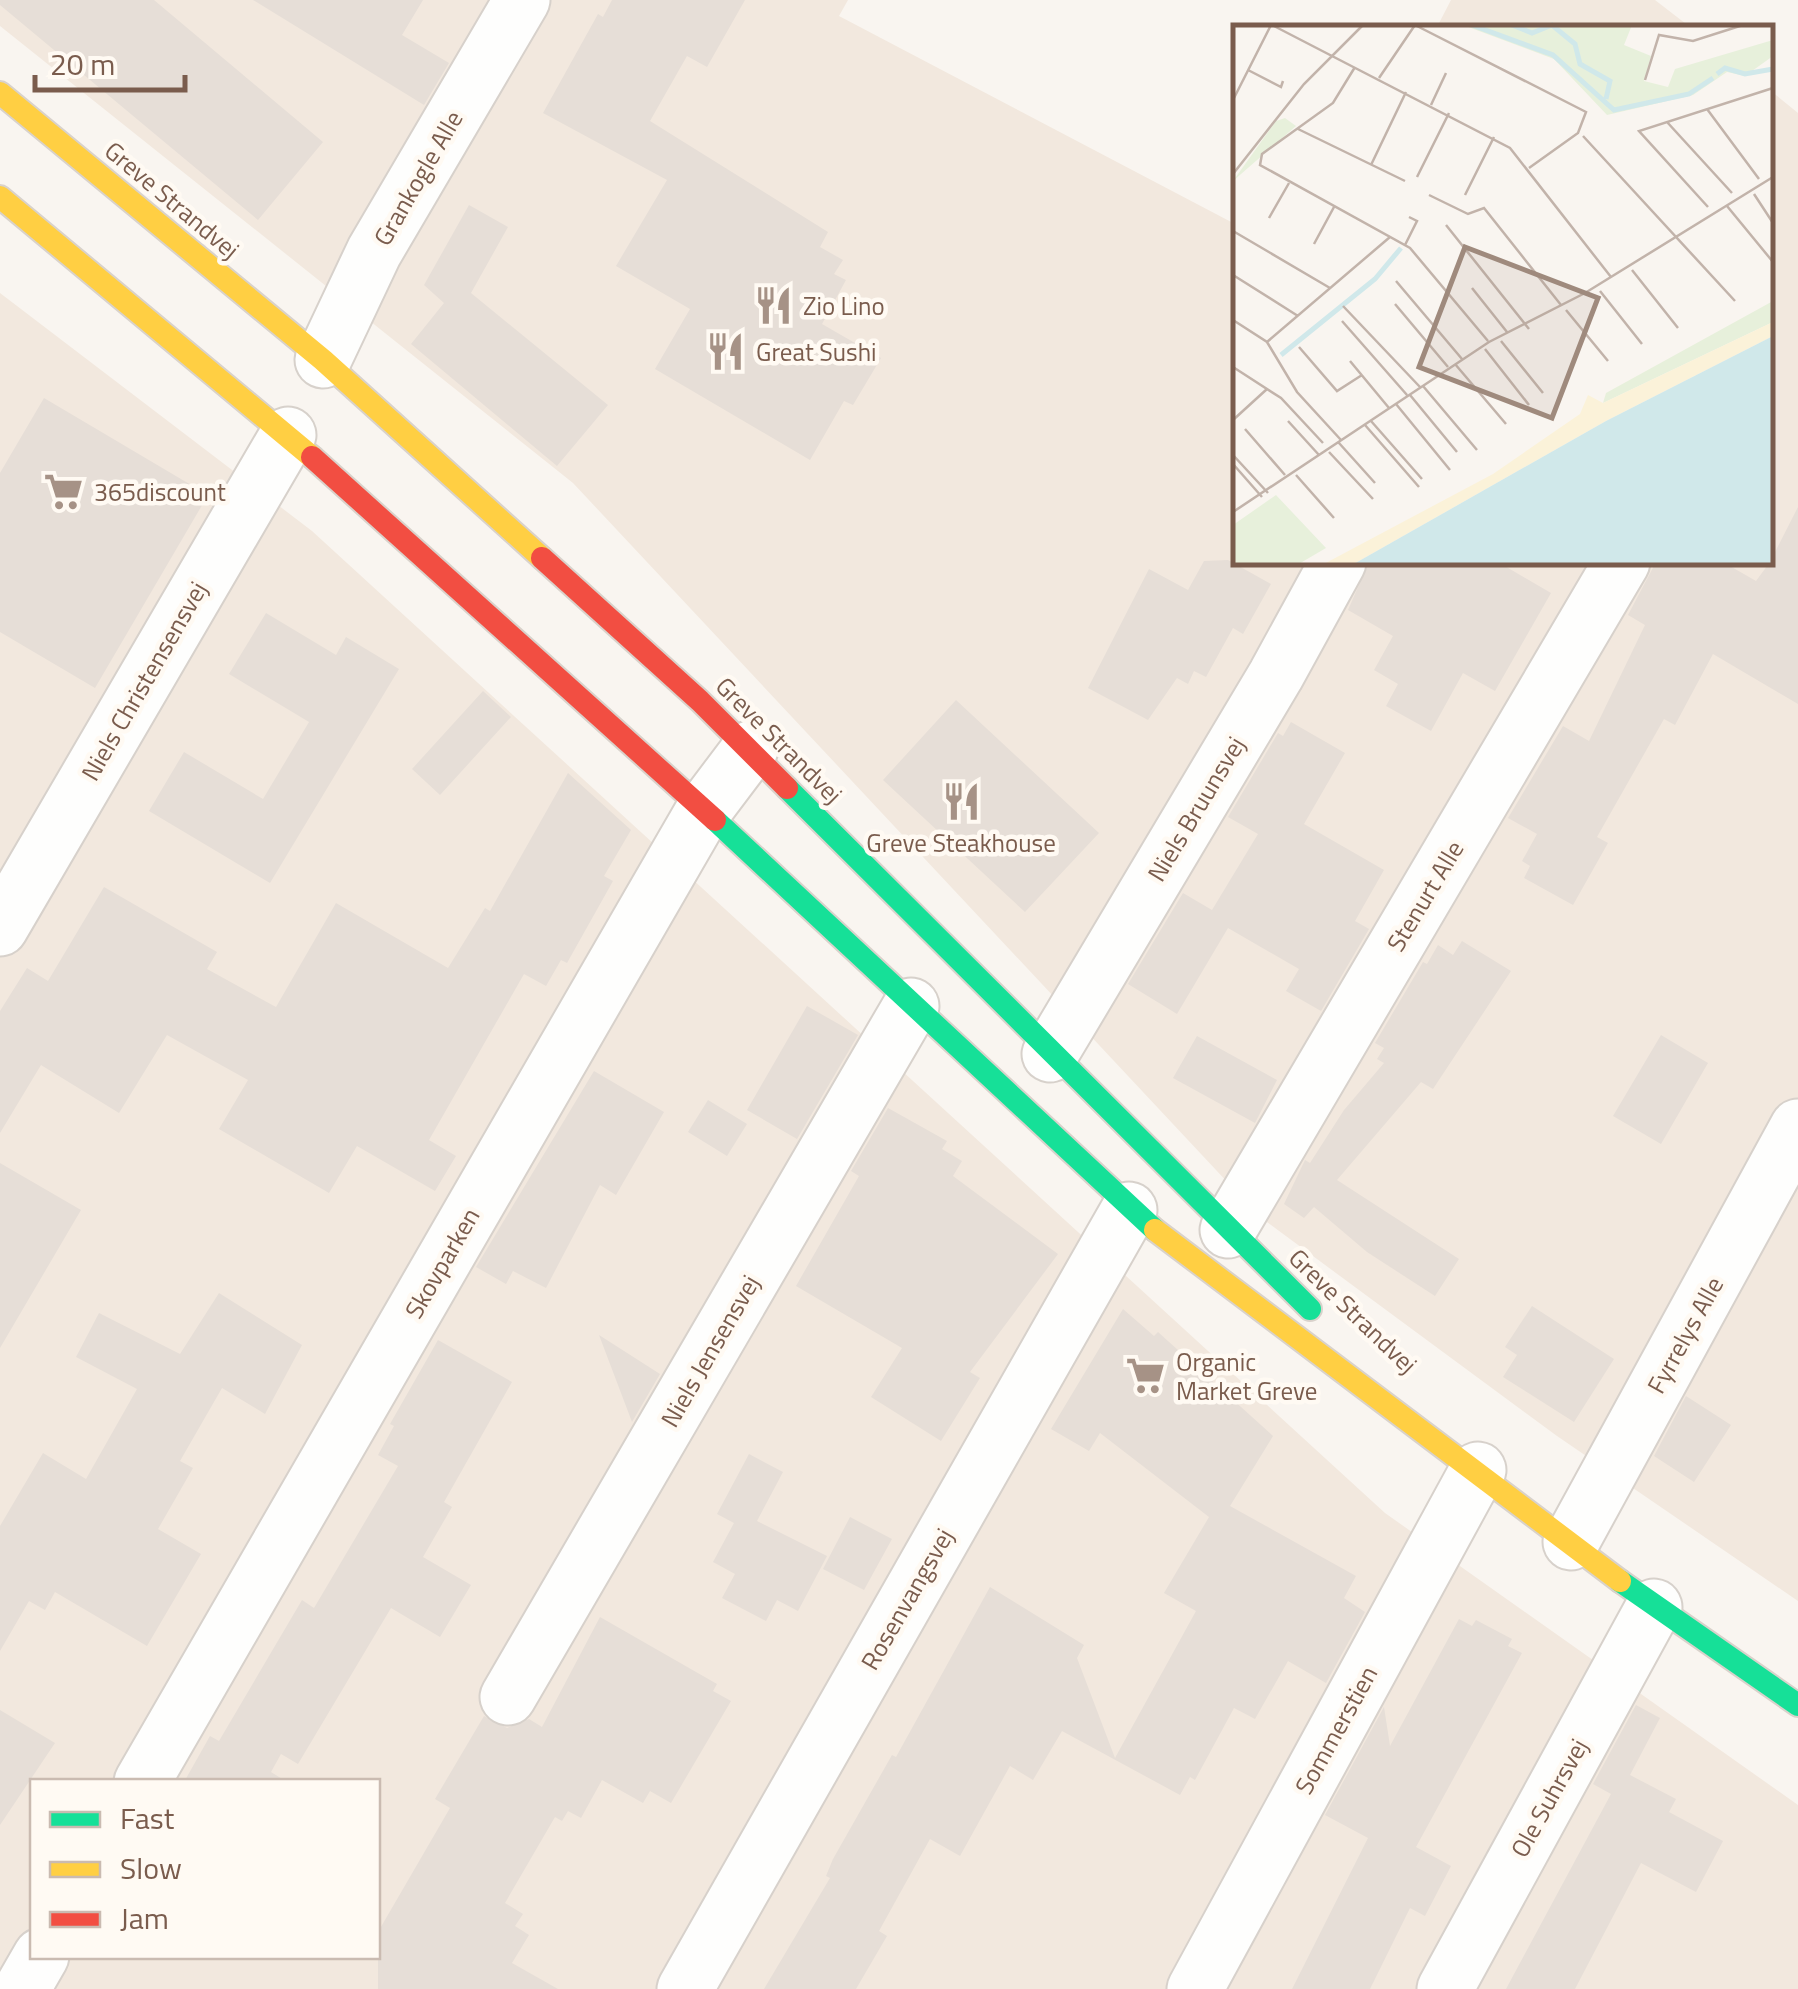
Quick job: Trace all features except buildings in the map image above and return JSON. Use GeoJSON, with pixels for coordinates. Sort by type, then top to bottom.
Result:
{"type":"FeatureCollection","features":[{"type":"Feature","properties":{"kind":"main road","name":"Greve Strandvej"},"geometry":{"type":"LineString","coordinates":[[0,94],[323,360],[750,749],[1050,1054],[1325,1323]]}},
{"type":"Feature","properties":{"kind":"main road","name":"Greve Strandvej"},"geometry":{"type":"LineString","coordinates":[[0,197],[288,435],[704,810],[1129,1210],[1478,1470],[1654,1607],[1798,1705]]}},
{"type":"Feature","properties":{"kind":"main road","name":"Greve Strandvej"},"geometry":{"type":"LineString","coordinates":[[1353,1350],[1478,1470]]}},
{"type":"Feature","properties":{"kind":"street","name":"Grankogle Alle"},"geometry":{"type":"LineString","coordinates":[[323,360],[374,252],[522,0]]}},
{"type":"Feature","properties":{"kind":"street","name":"Niels Christensensvej"},"geometry":{"type":"LineString","coordinates":[[0,928],[288,435]]}},
{"type":"Feature","properties":{"kind":"street","name":"Niels Bruunsvej"},"geometry":{"type":"LineString","coordinates":[[1050,1054],[1276,675],[1336,565]]}},
{"type":"Feature","properties":{"kind":"street","name":"Stenurt Alle"},"geometry":{"type":"LineString","coordinates":[[1228,1230],[1620,565]]}},
{"type":"Feature","properties":{"kind":"street","name":"Skovparken"},"geometry":{"type":"LineString","coordinates":[[144,1779],[704,810],[750,749]]}},
{"type":"Feature","properties":{"kind":"street","name":"Niels Jensensvej"},"geometry":{"type":"LineString","coordinates":[[508,1696],[911,1006]]}},
{"type":"Feature","properties":{"kind":"street","name":"Fyrrelys Alle"},"geometry":{"type":"LineString","coordinates":[[1571,1542],[1798,1127]]}},
{"type":"Feature","properties":{"kind":"street","name":"Rosenvangsvej"},"geometry":{"type":"LineString","coordinates":[[685,1989],[1129,1210]]}},
{"type":"Feature","properties":{"kind":"street","name":"Sommerstien"},"geometry":{"type":"LineString","coordinates":[[1194,1989],[1478,1470]]}},
{"type":"Feature","properties":{"kind":"street","name":"Ole Suhrsvej"},"geometry":{"type":"LineString","coordinates":[[1445,1989],[1654,1607]]}},
{"type":"Feature","properties":{"kind":"street"},"geometry":{"type":"LineString","coordinates":[[22,1989],[38,1959]]}},
{"type":"Feature","properties":{"kind":"shaded area"},"geometry":{"type":"Polygon","coordinates":[[[0,0],[848,0],[839,16],[1233,223],[1233,565],[1773,565],[1773,93],[1798,113],[1798,1601],[1557,1436],[1260,1217],[573,483],[0,26],[0,0]]]}},
{"type":"Feature","properties":{"kind":"shaded area"},"geometry":{"type":"Polygon","coordinates":[[[1451,0],[1655,0],[1687,25],[1438,25],[1451,0]]]}},
{"type":"Feature","properties":{"kind":"shaded area"},"geometry":{"type":"Polygon","coordinates":[[[0,293],[312,531],[1385,1513],[1798,1805],[1798,1989],[0,1989],[0,293]]]}},
{"type":"Feature","properties":{"kind":"traffic: fast"},"geometry":{"type":"LineString","coordinates":[[787,788],[1310,1309]]}},
{"type":"Feature","properties":{"kind":"traffic: fast"},"geometry":{"type":"LineString","coordinates":[[715,820],[1155,1230]]}},
{"type":"Feature","properties":{"kind":"traffic: fast"},"geometry":{"type":"LineString","coordinates":[[1620,1581],[1798,1705]]}},
{"type":"Feature","properties":{"kind":"traffic: slow"},"geometry":{"type":"LineString","coordinates":[[0,93],[323,360],[542,558]]}},
{"type":"Feature","properties":{"kind":"traffic: slow"},"geometry":{"type":"LineString","coordinates":[[0,197],[312,457]]}},
{"type":"Feature","properties":{"kind":"traffic: slow"},"geometry":{"type":"LineString","coordinates":[[1155,1230],[1620,1581]]}},
{"type":"Feature","properties":{"kind":"traffic: jam"},"geometry":{"type":"LineString","coordinates":[[312,457],[715,820]]}},
{"type":"Feature","properties":{"kind":"traffic: jam"},"geometry":{"type":"LineString","coordinates":[[542,558],[700,701],[787,788]]}},
{"type":"Feature","properties":{"kind":"place","name":"Zio Lino"},"geometry":{"type":"Point","coordinates":[773,306]}},
{"type":"Feature","properties":{"kind":"place","name":"Great Sushi"},"geometry":{"type":"Point","coordinates":[726,352]}},
{"type":"Feature","properties":{"kind":"place","name":"365discount"},"geometry":{"type":"Point","coordinates":[64,492]}},
{"type":"Feature","properties":{"kind":"place","name":"Greve Steakhouse"},"geometry":{"type":"Point","coordinates":[961,802]}},
{"type":"Feature","properties":{"kind":"place","name":"Organic Market Greve"},"geometry":{"type":"Point","coordinates":[1146,1376]}}]}
